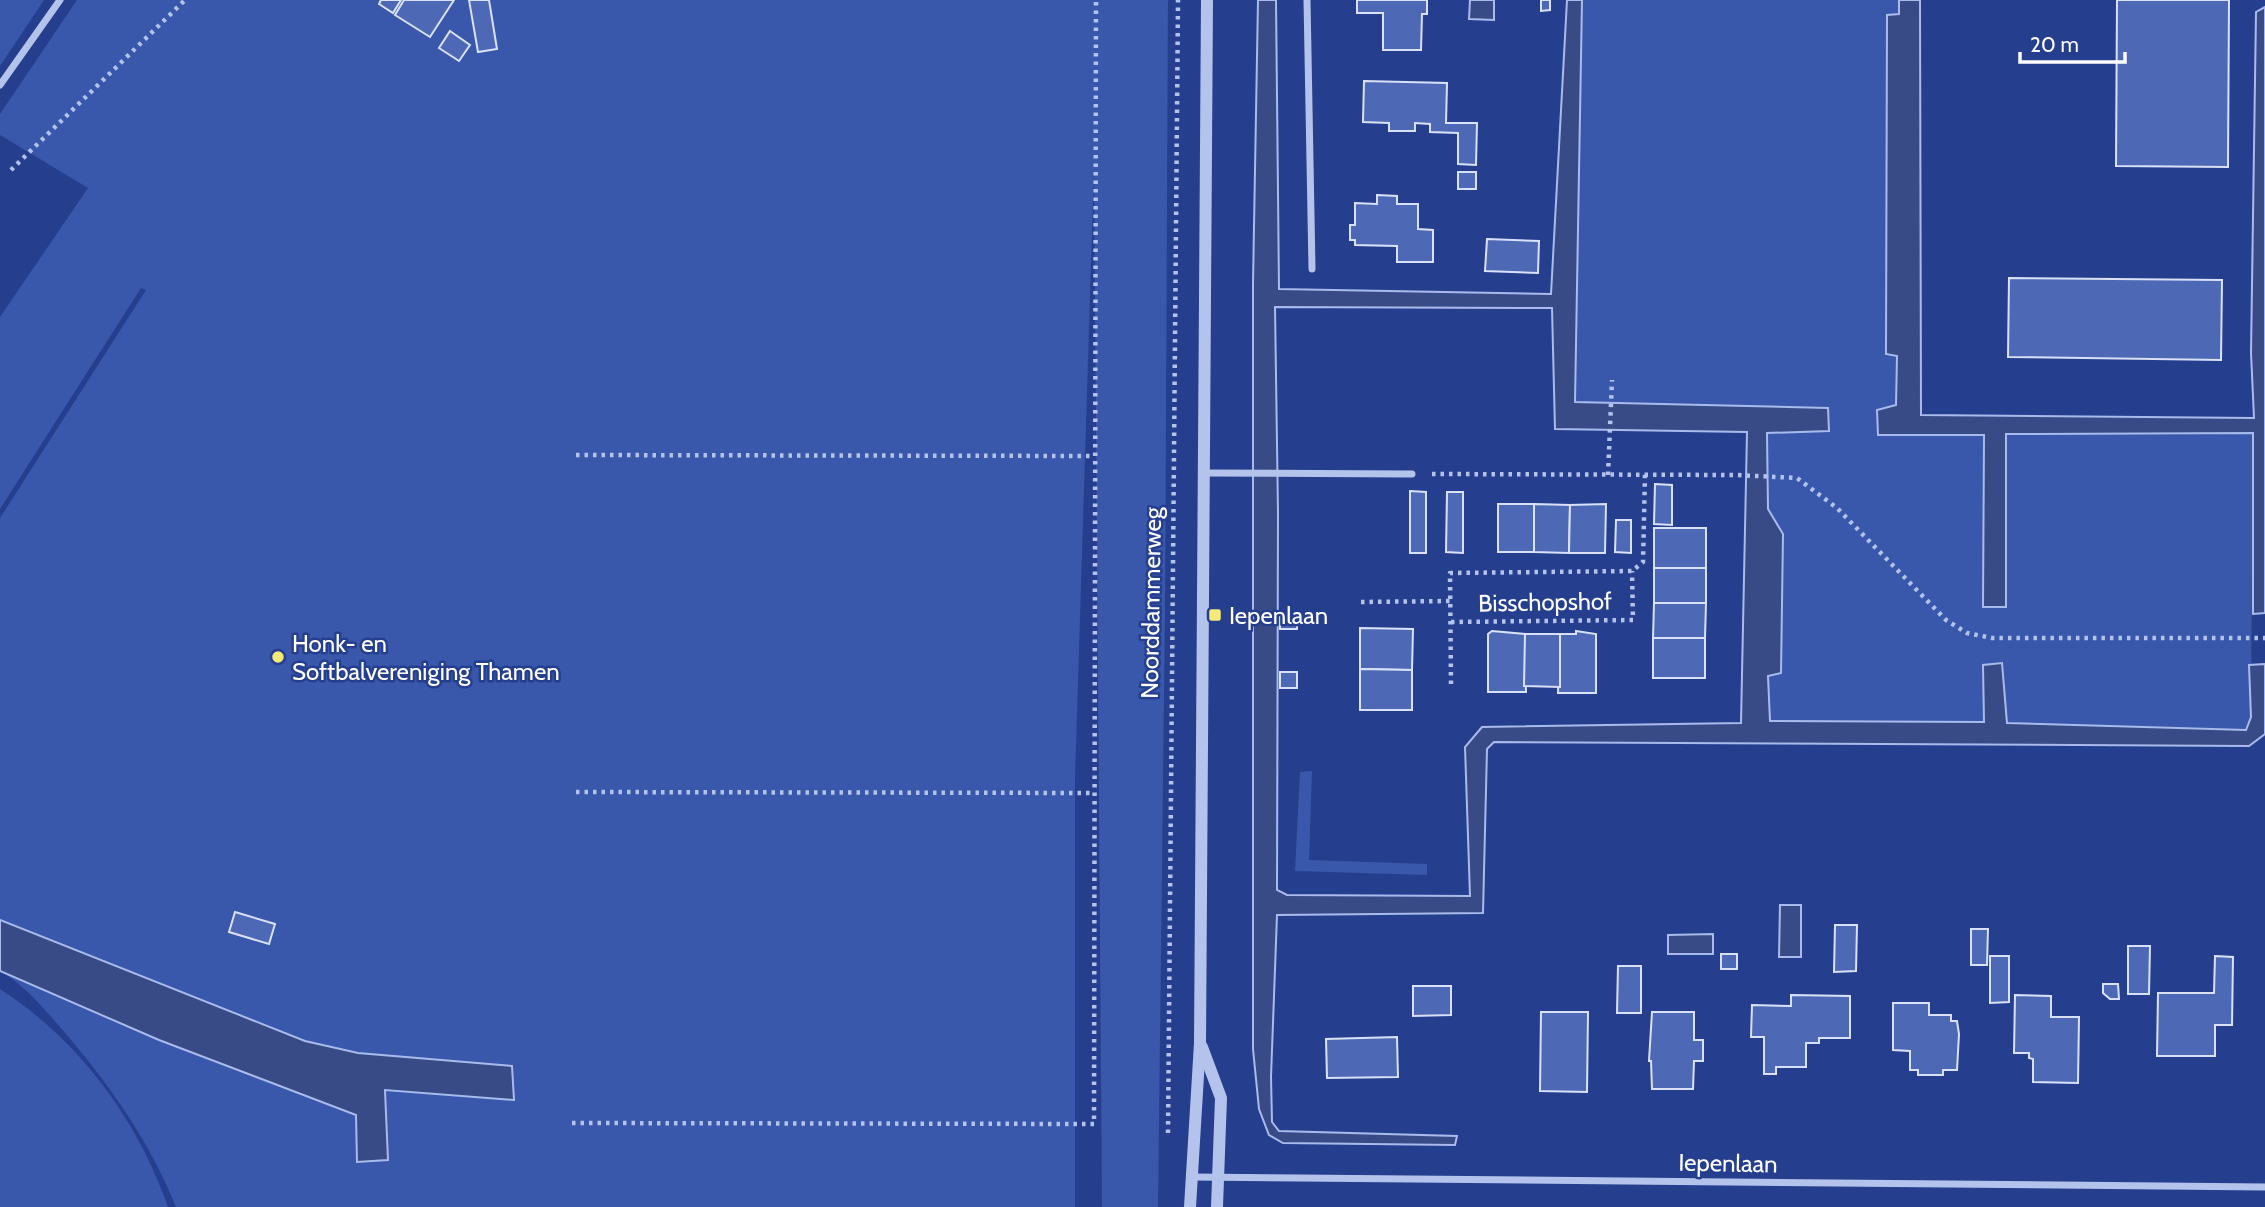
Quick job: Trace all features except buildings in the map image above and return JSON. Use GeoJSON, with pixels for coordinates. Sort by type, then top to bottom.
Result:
{"type":"FeatureCollection","features":[{"type":"Feature","properties":{"kind":"street"},"geometry":{"type":"LineString","coordinates":[[0,85],[61,0]]}},
{"type":"Feature","properties":{"kind":"street","name":"Noorddammerweg"},"geometry":{"type":"LineString","coordinates":[[1190,1207],[1200,1044],[1207,0]]}},
{"type":"Feature","properties":{"kind":"street"},"geometry":{"type":"LineString","coordinates":[[1307,0],[1312,269]]}},
{"type":"Feature","properties":{"kind":"street"},"geometry":{"type":"LineString","coordinates":[[1203,473],[1412,474]]}},
{"type":"Feature","properties":{"kind":"street","name":"Noorddammerweg"},"geometry":{"type":"LineString","coordinates":[[1200,1044],[1221,1098],[1217,1207]]}},
{"type":"Feature","properties":{"kind":"street","name":"Iepenlaan"},"geometry":{"type":"LineString","coordinates":[[1190,1177],[2265,1187]]}},
{"type":"Feature","properties":{"kind":"path"},"geometry":{"type":"LineString","coordinates":[[11,170],[186,0]]}},
{"type":"Feature","properties":{"kind":"path"},"geometry":{"type":"LineString","coordinates":[[572,1123],[1094,1124],[1093,456],[1096,0]]}},
{"type":"Feature","properties":{"kind":"path","name":"Noorddammerweg"},"geometry":{"type":"LineString","coordinates":[[1168,1137],[1178,0]]}},
{"type":"Feature","properties":{"kind":"path"},"geometry":{"type":"LineString","coordinates":[[1608,475],[1612,380]]}},
{"type":"Feature","properties":{"kind":"path"},"geometry":{"type":"LineString","coordinates":[[576,455],[1093,456]]}},
{"type":"Feature","properties":{"kind":"path"},"geometry":{"type":"LineString","coordinates":[[1412,474],[1645,474],[1797,478],[1837,508],[1946,620],[1967,633],[1992,638],[2265,638]]}},
{"type":"Feature","properties":{"kind":"path","name":"Bisschopshof"},"geometry":{"type":"LineString","coordinates":[[1451,684],[1450,573],[1632,571],[1643,562],[1645,474]]}},
{"type":"Feature","properties":{"kind":"path","name":"Bisschopshof"},"geometry":{"type":"LineString","coordinates":[[1451,622],[1633,620],[1632,571]]}},
{"type":"Feature","properties":{"kind":"path","name":"Bisschopshof"},"geometry":{"type":"LineString","coordinates":[[1361,602],[1450,601]]}},
{"type":"Feature","properties":{"kind":"path"},"geometry":{"type":"LineString","coordinates":[[576,792],[1093,793]]}},
{"type":"Feature","properties":{"kind":"shaded area"},"geometry":{"type":"Polygon","coordinates":[[[0,0],[44,0],[0,66],[0,0]]]}},
{"type":"Feature","properties":{"kind":"shaded area"},"geometry":{"type":"Polygon","coordinates":[[[77,0],[1168,0],[1165,616],[1158,1207],[1102,1207],[1094,168],[1075,779],[1075,1207],[176,1207],[142,1138],[99,1074],[36,1000],[0,971],[159,1040],[357,1115],[358,1162],[388,1160],[385,1090],[513,1100],[512,1066],[358,1053],[305,1041],[0,920],[0,518],[146,290],[141,288],[0,509],[0,317],[88,188],[0,135],[0,114],[77,0]]]}},
{"type":"Feature","properties":{"kind":"shaded area"},"geometry":{"type":"Polygon","coordinates":[[[1258,0],[1276,0],[1279,289],[1551,294],[1567,0],[1582,0],[1575,402],[1828,408],[1829,431],[1767,433],[1768,509],[1783,534],[1781,673],[1768,676],[1770,721],[1984,722],[1983,665],[2002,663],[2007,723],[2246,730],[2251,717],[2249,665],[2265,664],[2265,734],[2249,746],[1494,742],[1487,749],[1483,913],[1277,915],[1272,1122],[1279,1131],[1457,1136],[1455,1145],[1283,1143],[1269,1135],[1259,1109],[1253,1049],[1253,284],[1258,0]],[[1275,307],[1278,512],[1277,890],[1287,895],[1470,896],[1465,747],[1482,727],[1741,723],[1747,432],[1555,429],[1552,308],[1275,307]]]}},
{"type":"Feature","properties":{"kind":"shaded area"},"geometry":{"type":"Polygon","coordinates":[[[1470,0],[1494,0],[1494,20],[1469,19],[1470,0]]]}},
{"type":"Feature","properties":{"kind":"shaded area"},"geometry":{"type":"Polygon","coordinates":[[[1582,0],[1899,0],[1899,15],[1887,16],[1886,354],[1897,356],[1896,406],[1877,410],[1984,434],[1984,607],[2006,607],[2005,434],[2253,433],[2251,717],[2246,730],[2006,723],[2002,664],[1983,665],[1984,722],[1769,721],[1768,676],[1781,672],[1783,534],[1768,509],[1767,433],[1829,431],[1575,403],[1582,0]]]}},
{"type":"Feature","properties":{"kind":"shaded area"},"geometry":{"type":"Polygon","coordinates":[[[1899,0],[1920,0],[1921,415],[2254,418],[2251,353],[2256,12],[2265,7],[2265,613],[2253,614],[2253,433],[2006,434],[2006,607],[1983,607],[1984,435],[1878,435],[1877,410],[1896,405],[1897,356],[1886,354],[1887,15],[1899,14],[1899,0]]]}},
{"type":"Feature","properties":{"kind":"shaded area"},"geometry":{"type":"Polygon","coordinates":[[[1312,771],[1309,860],[1427,864],[1427,875],[1295,871],[1300,772],[1312,771]]]}},
{"type":"Feature","properties":{"kind":"shaded area"},"geometry":{"type":"Polygon","coordinates":[[[1780,905],[1801,905],[1801,957],[1779,957],[1780,905]]]}},
{"type":"Feature","properties":{"kind":"shaded area"},"geometry":{"type":"Polygon","coordinates":[[[0,920],[305,1041],[358,1053],[512,1066],[514,1100],[385,1090],[388,1160],[357,1162],[356,1115],[159,1040],[0,971],[0,920]]]}},
{"type":"Feature","properties":{"kind":"shaded area"},"geometry":{"type":"Polygon","coordinates":[[[1713,934],[1713,954],[1668,954],[1668,935],[1713,934]]]}},
{"type":"Feature","properties":{"kind":"shaded area"},"geometry":{"type":"Polygon","coordinates":[[[0,989],[29,1009],[55,1032],[102,1084],[140,1143],[168,1207],[0,1207],[0,989]]]}},
{"type":"Feature","properties":{"kind":"place","name":"Iepenlaan"},"geometry":{"type":"Point","coordinates":[1215,615]}},
{"type":"Feature","properties":{"kind":"place","name":"Honk- en Softbalvereniging Thamen"},"geometry":{"type":"Point","coordinates":[278,657]}}]}
